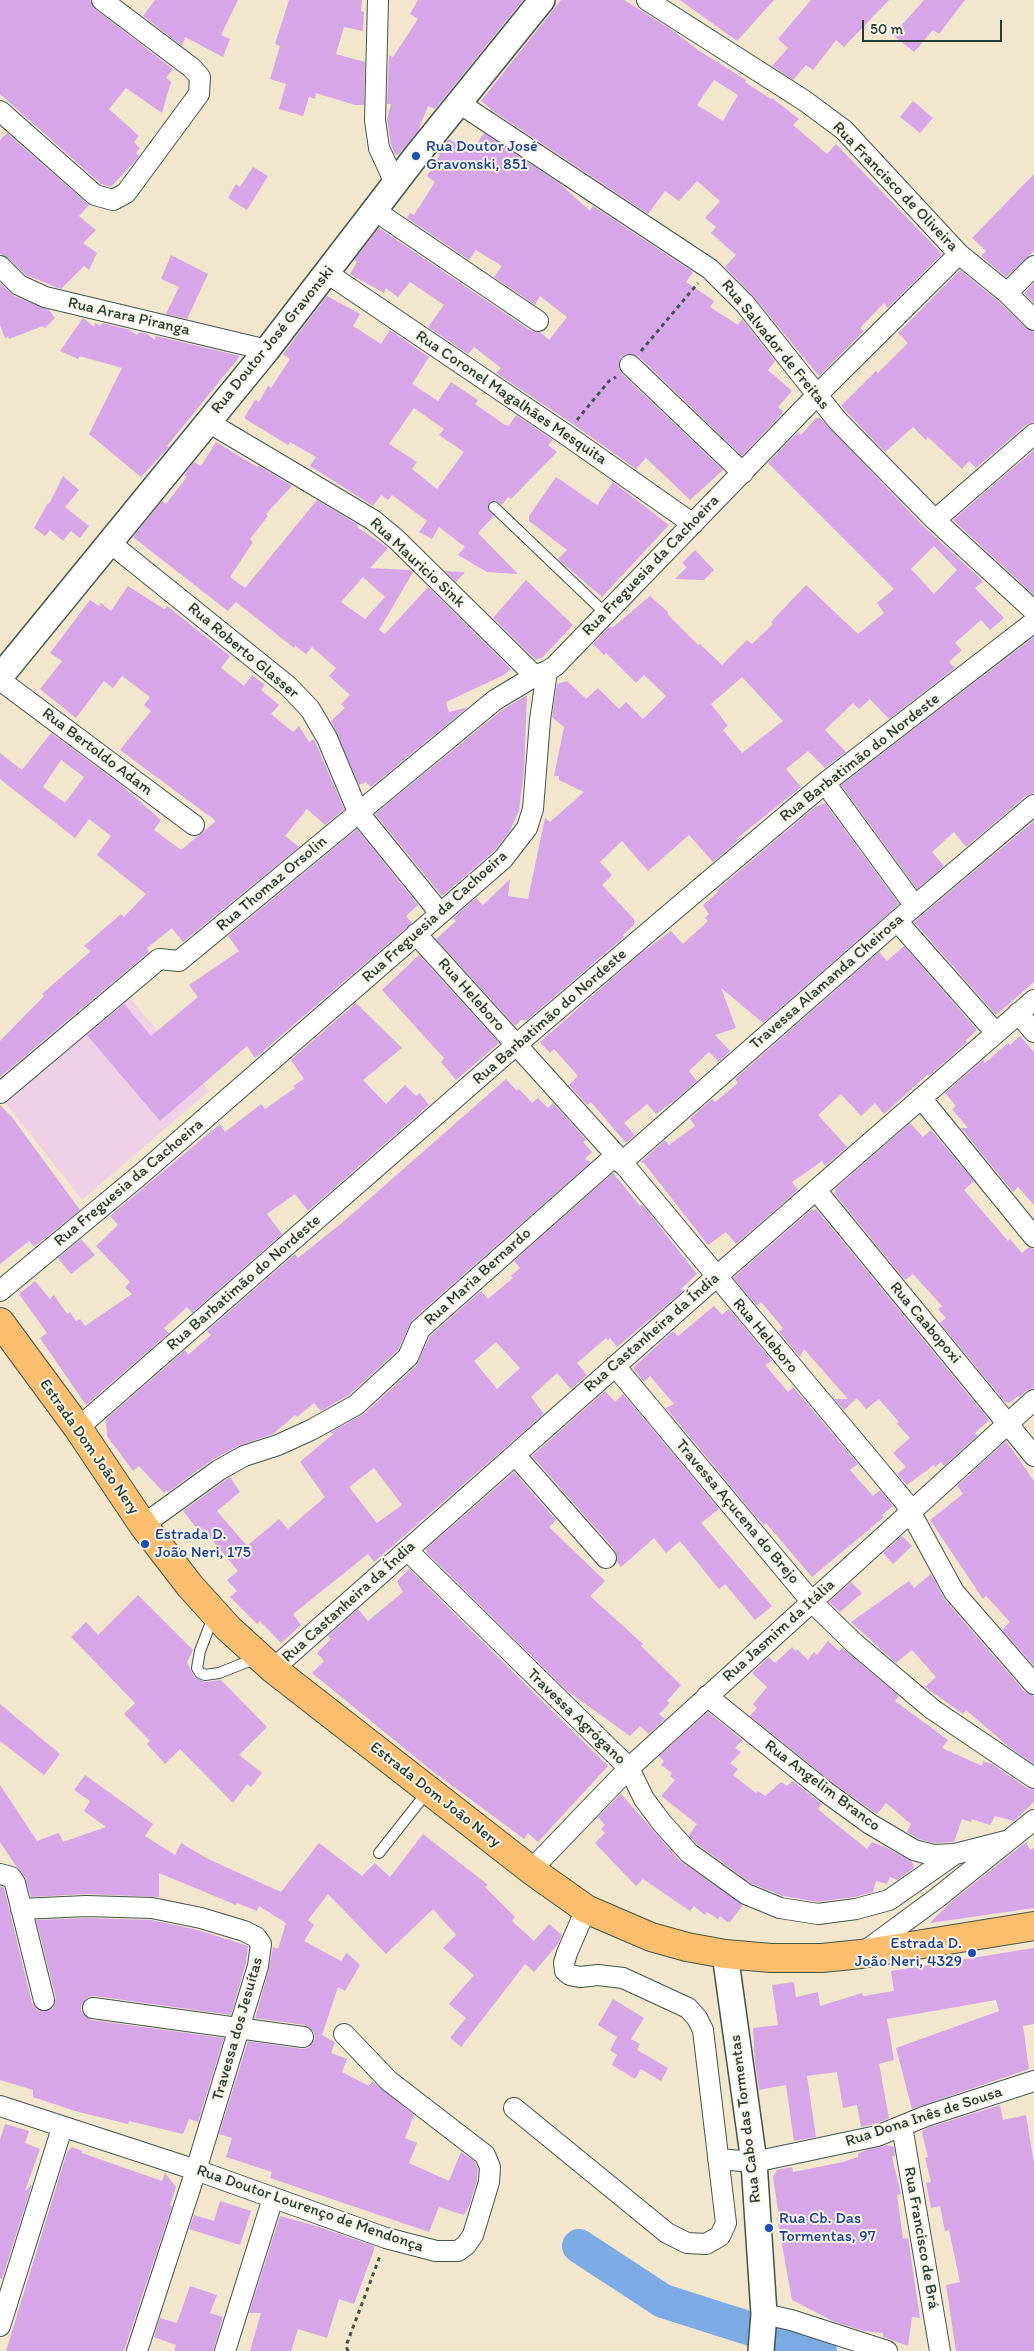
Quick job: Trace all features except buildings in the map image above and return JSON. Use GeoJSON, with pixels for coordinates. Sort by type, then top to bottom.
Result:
{"type":"FeatureCollection","features":[{"type":"Feature","properties":{"kind":"main road","name":"Estrada Dom João Nery"},"geometry":{"type":"LineString","coordinates":[[0,1322],[78,1428],[143,1526],[190,1586],[215,1614],[267,1663],[531,1870],[586,1909],[651,1937],[725,1954],[771,1958],[822,1958],[861,1954],[1034,1926]]}},
{"type":"Feature","properties":{"kind":"street"},"geometry":{"type":"LineString","coordinates":[[0,111],[95,195],[113,200],[126,193],[199,94],[200,76],[102,0]]}},
{"type":"Feature","properties":{"kind":"street"},"geometry":{"type":"LineString","coordinates":[[378,0],[375,120],[379,148],[396,183]]}},
{"type":"Feature","properties":{"kind":"street","name":"Rua Doutor José Gravonski"},"geometry":{"type":"LineString","coordinates":[[0,678],[267,350],[458,103],[542,0]]}},
{"type":"Feature","properties":{"kind":"street","name":"Rua Francisco de Oliveira"},"geometry":{"type":"LineString","coordinates":[[647,0],[805,101],[844,130],[959,254],[1007,293],[1034,320]]}},
{"type":"Feature","properties":{"kind":"street","name":"Rua Salvador de Freitas"},"geometry":{"type":"LineString","coordinates":[[458,103],[710,269],[744,304],[837,420],[935,520],[1034,610]]}},
{"type":"Feature","properties":{"kind":"street"},"geometry":{"type":"LineString","coordinates":[[374,210],[538,321]]}},
{"type":"Feature","properties":{"kind":"street","name":"Rua Freguesia da Cachoeira"},"geometry":{"type":"LineString","coordinates":[[0,1291],[140,1175],[503,859],[527,828],[533,809],[540,720],[541,674],[605,613],[959,254]]}},
{"type":"Feature","properties":{"kind":"street","name":"Rua Arara Piranga"},"geometry":{"type":"LineString","coordinates":[[0,266],[18,285],[45,297],[267,350]]}},
{"type":"Feature","properties":{"kind":"street"},"geometry":{"type":"LineString","coordinates":[[1007,293],[1034,266]]}},
{"type":"Feature","properties":{"kind":"street","name":"Rua Coronel Magalhães Mesquita"},"geometry":{"type":"LineString","coordinates":[[327,273],[565,434],[693,524]]}},
{"type":"Feature","properties":{"kind":"street"},"geometry":{"type":"LineString","coordinates":[[630,365],[743,473]]}},
{"type":"Feature","properties":{"kind":"street","name":"Rua Mauricio Sink"},"geometry":{"type":"LineString","coordinates":[[208,422],[373,520],[396,539],[541,674]]}},
{"type":"Feature","properties":{"kind":"street"},"geometry":{"type":"LineString","coordinates":[[935,520],[1034,434]]}},
{"type":"Feature","properties":{"kind":"street","name":"Rua Roberto Glasser"},"geometry":{"type":"LineString","coordinates":[[109,542],[288,686],[310,709],[327,738],[358,812],[440,913]]}},
{"type":"Feature","properties":{"kind":"street","name":"Rua Barbatimão do Nordeste"},"geometry":{"type":"LineString","coordinates":[[78,1428],[516,1045],[825,784],[1034,622]]}},
{"type":"Feature","properties":{"kind":"street","name":"Rua Thomaz Orsolin"},"geometry":{"type":"LineString","coordinates":[[0,1093],[160,959],[180,961],[358,812],[496,700],[541,674]]}},
{"type":"Feature","properties":{"kind":"street","name":"Rua Bertoldo Adam"},"geometry":{"type":"LineString","coordinates":[[0,678],[194,825]]}},
{"type":"Feature","properties":{"kind":"street"},"geometry":{"type":"LineString","coordinates":[[825,784],[914,906]]}},
{"type":"Feature","properties":{"kind":"street","name":"Travessa Alamanda Cheirosa"},"geometry":{"type":"LineString","coordinates":[[618,1159],[1034,804]]}},
{"type":"Feature","properties":{"kind":"street"},"geometry":{"type":"LineString","coordinates":[[897,921],[996,1033]]}},
{"type":"Feature","properties":{"kind":"street","name":"Rua Heleboro"},"geometry":{"type":"LineString","coordinates":[[416,934],[618,1159],[906,1502],[954,1592],[1034,1684]]}},
{"type":"Feature","properties":{"kind":"street","name":"Rua Castanheira da Índia"},"geometry":{"type":"LineString","coordinates":[[267,1663],[408,1551],[716,1277],[1034,1000]]}},
{"type":"Feature","properties":{"kind":"street"},"geometry":{"type":"LineString","coordinates":[[1018,1013],[1034,1032]]}},
{"type":"Feature","properties":{"kind":"street"},"geometry":{"type":"LineString","coordinates":[[921,1098],[1034,1237]]}},
{"type":"Feature","properties":{"kind":"street","name":"Rua Maria Bernardo"},"geometry":{"type":"LineString","coordinates":[[143,1526],[220,1470],[244,1456],[278,1445],[356,1405],[408,1357],[420,1329],[618,1159]]}},
{"type":"Feature","properties":{"kind":"street","name":"Rua Caabopoxi"},"geometry":{"type":"LineString","coordinates":[[816,1190],[1034,1456]]}},
{"type":"Feature","properties":{"kind":"street","name":"Travessa Açucena do Brejo"},"geometry":{"type":"LineString","coordinates":[[615,1366],[812,1601],[854,1643],[932,1709],[1034,1778]]}},
{"type":"Feature","properties":{"kind":"street","name":"Rua Jasmim da Itália"},"geometry":{"type":"LineString","coordinates":[[531,1870],[629,1768],[1034,1400]]}},
{"type":"Feature","properties":{"kind":"street"},"geometry":{"type":"LineString","coordinates":[[515,1455],[606,1558]]}},
{"type":"Feature","properties":{"kind":"street","name":"Travessa Agrógano"},"geometry":{"type":"LineString","coordinates":[[408,1551],[629,1768],[644,1800],[689,1853],[746,1894],[780,1908],[818,1914],[874,1905],[906,1890],[955,1854]]}},
{"type":"Feature","properties":{"kind":"street","name":"Rua Angelim Branco"},"geometry":{"type":"LineString","coordinates":[[707,1696],[826,1792],[870,1824],[914,1850],[933,1855],[955,1854],[1006,1841]]}},
{"type":"Feature","properties":{"kind":"street"},"geometry":{"type":"LineString","coordinates":[[861,1954],[937,1898],[1034,1820]]}},
{"type":"Feature","properties":{"kind":"street"},"geometry":{"type":"LineString","coordinates":[[3,1874],[11,1877],[15,1883],[44,2000]]}},
{"type":"Feature","properties":{"kind":"street","name":"Travessa dos Jesuítas"},"geometry":{"type":"LineString","coordinates":[[21,1909],[86,1906],[152,1908],[201,1918],[244,1931],[256,1937],[261,1944],[261,1954],[196,2170],[137,2351]]}},
{"type":"Feature","properties":{"kind":"street"},"geometry":{"type":"LineString","coordinates":[[514,2108],[667,2233],[687,2243],[706,2244],[720,2236],[726,2223],[703,2030],[697,2018],[688,2008],[623,1978],[598,1974],[580,1977],[570,1975],[565,1971],[567,1953],[586,1909]]}},
{"type":"Feature","properties":{"kind":"street","name":"Rua Cabo das Tormentas"},"geometry":{"type":"LineString","coordinates":[[725,1954],[754,2162],[764,2314],[760,2351]]}},
{"type":"Feature","properties":{"kind":"street"},"geometry":{"type":"LineString","coordinates":[[93,2008],[303,2037]]}},
{"type":"Feature","properties":{"kind":"street","name":"Rua Doutor Lourenço de Mendonça"},"geometry":{"type":"LineString","coordinates":[[0,2106],[62,2128],[196,2170],[386,2238],[446,2252],[458,2251],[466,2246],[473,2235],[489,2182],[490,2167],[485,2155],[389,2081],[344,2034]]}},
{"type":"Feature","properties":{"kind":"street","name":"Rua Dona Inês de Sousa"},"geometry":{"type":"LineString","coordinates":[[718,2158],[754,2162],[877,2136],[1034,2081]]}},
{"type":"Feature","properties":{"kind":"street","name":"Rua Francisco de Brá"},"geometry":{"type":"LineString","coordinates":[[902,2126],[940,2351]]}},
{"type":"Feature","properties":{"kind":"street"},"geometry":{"type":"LineString","coordinates":[[0,2326],[62,2128]]}},
{"type":"Feature","properties":{"kind":"street"},"geometry":{"type":"LineString","coordinates":[[225,2351],[274,2198]]}},
{"type":"Feature","properties":{"kind":"street"},"geometry":{"type":"LineString","coordinates":[[764,2314],[791,2320],[887,2351]]}},
{"type":"Feature","properties":{"kind":"lane"},"geometry":{"type":"LineString","coordinates":[[494,508],[605,613]]}},
{"type":"Feature","properties":{"kind":"lane"},"geometry":{"type":"LineString","coordinates":[[215,1614],[200,1651],[197,1668],[200,1673],[205,1676],[267,1663]]}},
{"type":"Feature","properties":{"kind":"lane"},"geometry":{"type":"LineString","coordinates":[[379,1853],[428,1790]]}},
{"type":"Feature","properties":{"kind":"path"},"geometry":{"type":"LineString","coordinates":[[348,2351],[346,2346],[386,2238]]}},
{"type":"Feature","properties":{"kind":"shaded area"},"geometry":{"type":"Polygon","coordinates":[[[130,998],[209,1091],[82,1200],[4,1101],[130,998]]]}},
{"type":"Feature","properties":{"kind":"waterway"},"geometry":{"type":"LineString","coordinates":[[579,2246],[663,2301],[820,2351]]}},
{"type":"Feature","properties":{"kind":"place","name":"Rua Doutor José Gravonski, 851"},"geometry":{"type":"Point","coordinates":[416,156]}},
{"type":"Feature","properties":{"kind":"place","name":"Estrada D. João Neri, 175"},"geometry":{"type":"Point","coordinates":[145,1544]}},
{"type":"Feature","properties":{"kind":"place","name":"Estrada D. João Neri, 4329"},"geometry":{"type":"Point","coordinates":[972,1953]}},
{"type":"Feature","properties":{"kind":"place","name":"Rua Cb. Das Tormentas, 97"},"geometry":{"type":"Point","coordinates":[769,2228]}}]}
